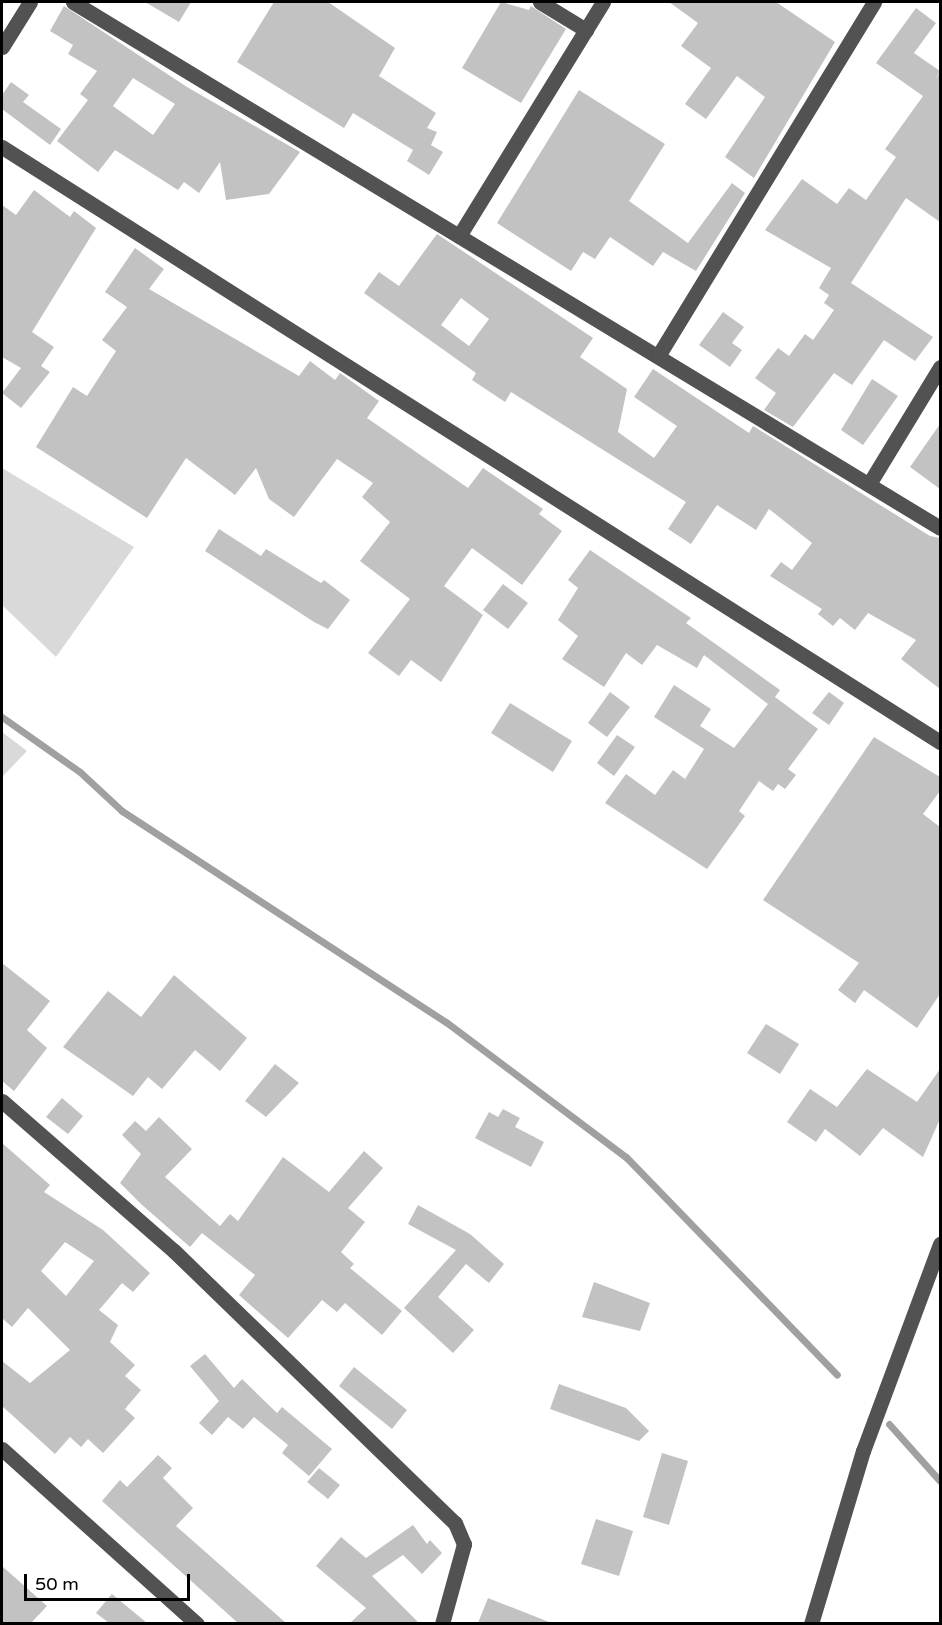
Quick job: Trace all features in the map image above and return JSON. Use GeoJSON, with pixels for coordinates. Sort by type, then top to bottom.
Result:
{"type":"FeatureCollection","features":[{"type":"Feature","properties":{"kind":"street"},"geometry":{"type":"LineString","coordinates":[[2,47],[30,2]]}},
{"type":"Feature","properties":{"kind":"street"},"geometry":{"type":"LineString","coordinates":[[73,2],[940,528]]}},
{"type":"Feature","properties":{"kind":"street"},"geometry":{"type":"LineString","coordinates":[[540,2],[586,30]]}},
{"type":"Feature","properties":{"kind":"street"},"geometry":{"type":"LineString","coordinates":[[459,236],[603,2]]}},
{"type":"Feature","properties":{"kind":"street"},"geometry":{"type":"LineString","coordinates":[[658,356],[874,2]]}},
{"type":"Feature","properties":{"kind":"street"},"geometry":{"type":"LineString","coordinates":[[2,147],[940,742]]}},
{"type":"Feature","properties":{"kind":"street"},"geometry":{"type":"LineString","coordinates":[[869,484],[940,367]]}},
{"type":"Feature","properties":{"kind":"street"},"geometry":{"type":"LineString","coordinates":[[2,1101],[174,1251],[454,1523],[464,1544],[442,1623]]}},
{"type":"Feature","properties":{"kind":"street"},"geometry":{"type":"LineString","coordinates":[[810,1623],[863,1451],[940,1244]]}},
{"type":"Feature","properties":{"kind":"street"},"geometry":{"type":"LineString","coordinates":[[2,1449],[196,1623]]}},
{"type":"Feature","properties":{"kind":"shaded area"},"geometry":{"type":"Polygon","coordinates":[[[2,468],[134,547],[56,657],[2,605],[2,468]]]}},
{"type":"Feature","properties":{"kind":"shaded area"},"geometry":{"type":"Polygon","coordinates":[[[2,732],[27,751],[2,777],[2,732]]]}},
{"type":"Feature","properties":{"kind":"building"},"geometry":{"type":"Polygon","coordinates":[[[145,2],[191,2],[179,22],[145,2]]]}},
{"type":"Feature","properties":{"kind":"building"},"geometry":{"type":"Polygon","coordinates":[[[274,2],[328,2],[395,48],[379,76],[436,113],[427,128],[437,132],[431,145],[443,152],[429,175],[407,161],[413,150],[353,113],[344,128],[237,62],[274,2]]]}},
{"type":"Feature","properties":{"kind":"building"},"geometry":{"type":"Polygon","coordinates":[[[501,2],[529,10],[531,6],[566,29],[521,103],[462,68],[501,2]]]}},
{"type":"Feature","properties":{"kind":"building"},"geometry":{"type":"Polygon","coordinates":[[[669,2],[776,2],[835,42],[754,178],[725,157],[765,97],[737,76],[706,119],[685,104],[711,68],[681,46],[698,23],[669,2]]]}},
{"type":"Feature","properties":{"kind":"building"},"geometry":{"type":"Polygon","coordinates":[[[64,6],[187,87],[300,152],[269,194],[226,200],[220,162],[199,193],[184,182],[178,190],[115,150],[98,172],[57,141],[88,100],[80,94],[97,71],[68,54],[73,45],[50,31],[64,6]],[[133,78],[113,106],[153,135],[175,104],[133,78]]]}},
{"type":"Feature","properties":{"kind":"building"},"geometry":{"type":"Polygon","coordinates":[[[916,8],[936,23],[914,53],[940,71],[934,81],[940,72],[940,222],[906,198],[851,283],[933,337],[915,361],[884,340],[852,385],[834,373],[793,427],[764,410],[776,393],[755,378],[778,348],[789,356],[805,334],[813,340],[834,310],[824,303],[829,295],[819,288],[831,268],[765,230],[802,179],[837,204],[849,188],[866,200],[896,157],[885,149],[923,96],[876,63],[916,8]]]}},
{"type":"Feature","properties":{"kind":"building"},"geometry":{"type":"Polygon","coordinates":[[[11,82],[29,95],[23,102],[61,129],[50,145],[2,109],[2,95],[11,82]]]}},
{"type":"Feature","properties":{"kind":"building"},"geometry":{"type":"Polygon","coordinates":[[[579,90],[665,144],[629,201],[688,243],[732,183],[745,193],[696,271],[663,252],[653,266],[610,237],[595,259],[583,252],[571,271],[497,223],[579,90]]]}},
{"type":"Feature","properties":{"kind":"building"},"geometry":{"type":"Polygon","coordinates":[[[34,190],[70,217],[74,211],[96,228],[32,332],[54,347],[41,366],[50,372],[21,408],[2,393],[21,368],[2,357],[2,205],[16,215],[34,190]]]}},
{"type":"Feature","properties":{"kind":"building"},"geometry":{"type":"Polygon","coordinates":[[[437,234],[593,338],[580,357],[627,389],[618,432],[654,458],[677,426],[634,397],[653,369],[749,433],[753,426],[930,536],[940,538],[940,689],[901,659],[916,640],[868,613],[855,630],[840,618],[833,626],[818,614],[822,609],[770,576],[781,562],[792,570],[812,543],[769,509],[756,530],[717,505],[691,544],[668,529],[686,502],[511,392],[505,402],[472,380],[476,373],[364,293],[379,272],[399,286],[437,234]],[[461,298],[441,325],[469,346],[489,319],[461,298]]]}},
{"type":"Feature","properties":{"kind":"building"},"geometry":{"type":"Polygon","coordinates":[[[135,248],[164,269],[149,289],[299,376],[310,361],[335,380],[340,373],[379,401],[367,418],[468,488],[483,468],[543,509],[539,514],[562,531],[522,585],[472,548],[444,586],[483,615],[441,682],[411,660],[399,676],[368,653],[410,599],[360,561],[390,522],[362,497],[373,483],[337,459],[294,517],[269,499],[256,468],[235,495],[186,458],[147,518],[36,447],[73,387],[87,396],[116,351],[102,340],[127,307],[105,292],[135,248]]]}},
{"type":"Feature","properties":{"kind":"building"},"geometry":{"type":"Polygon","coordinates":[[[723,312],[744,327],[732,343],[742,350],[730,367],[699,345],[723,312]]]}},
{"type":"Feature","properties":{"kind":"building"},"geometry":{"type":"Polygon","coordinates":[[[872,379],[898,396],[863,445],[841,430],[872,379]]]}},
{"type":"Feature","properties":{"kind":"building"},"geometry":{"type":"Polygon","coordinates":[[[940,424],[940,489],[910,467],[940,424]]]}},
{"type":"Feature","properties":{"kind":"building"},"geometry":{"type":"Polygon","coordinates":[[[219,529],[261,556],[266,549],[321,583],[324,580],[350,600],[328,629],[314,622],[205,551],[219,529]]]}},
{"type":"Feature","properties":{"kind":"building"},"geometry":{"type":"Polygon","coordinates":[[[590,550],[691,618],[686,623],[780,690],[775,697],[818,729],[788,769],[796,775],[785,789],[778,784],[773,791],[759,781],[739,811],[745,816],[707,869],[605,803],[626,774],[655,795],[673,770],[685,779],[704,749],[654,717],[674,685],[711,709],[700,726],[734,748],[768,704],[704,655],[697,668],[657,645],[642,665],[626,653],[604,687],[562,659],[578,636],[558,620],[578,588],[568,580],[590,550]]]}},
{"type":"Feature","properties":{"kind":"building"},"geometry":{"type":"Polygon","coordinates":[[[503,584],[528,603],[508,629],[483,610],[503,584]]]}},
{"type":"Feature","properties":{"kind":"building"},"geometry":{"type":"Polygon","coordinates":[[[610,692],[630,707],[607,737],[588,723],[610,692]]]}},
{"type":"Feature","properties":{"kind":"building"},"geometry":{"type":"Polygon","coordinates":[[[829,692],[844,703],[829,725],[812,713],[829,692]]]}},
{"type":"Feature","properties":{"kind":"building"},"geometry":{"type":"Polygon","coordinates":[[[510,703],[572,741],[553,772],[491,733],[510,703]]]}},
{"type":"Feature","properties":{"kind":"building"},"geometry":{"type":"Polygon","coordinates":[[[617,735],[635,747],[614,776],[597,763],[617,735]]]}},
{"type":"Feature","properties":{"kind":"building"},"geometry":{"type":"Polygon","coordinates":[[[874,737],[940,777],[940,791],[923,814],[940,827],[940,994],[917,1028],[864,990],[855,1003],[838,990],[859,963],[763,900],[874,737]]]}},
{"type":"Feature","properties":{"kind":"building"},"geometry":{"type":"Polygon","coordinates":[[[2,963],[50,1001],[27,1030],[47,1048],[14,1091],[2,1081],[2,963]]]}},
{"type":"Feature","properties":{"kind":"building"},"geometry":{"type":"Polygon","coordinates":[[[174,975],[247,1038],[220,1071],[195,1050],[162,1089],[148,1077],[133,1096],[63,1047],[108,991],[141,1017],[174,975]]]}},
{"type":"Feature","properties":{"kind":"building"},"geometry":{"type":"Polygon","coordinates":[[[766,1024],[799,1044],[780,1074],[747,1053],[766,1024]]]}},
{"type":"Feature","properties":{"kind":"building"},"geometry":{"type":"Polygon","coordinates":[[[275,1064],[299,1083],[266,1117],[245,1101],[275,1064]]]}},
{"type":"Feature","properties":{"kind":"building"},"geometry":{"type":"Polygon","coordinates":[[[867,1069],[917,1102],[940,1069],[940,1119],[923,1157],[883,1128],[860,1156],[825,1129],[816,1142],[787,1122],[810,1089],[837,1107],[867,1069]]]}},
{"type":"Feature","properties":{"kind":"building"},"geometry":{"type":"Polygon","coordinates":[[[62,1098],[83,1116],[68,1134],[46,1117],[62,1098]]]}},
{"type":"Feature","properties":{"kind":"building"},"geometry":{"type":"Polygon","coordinates":[[[503,1109],[520,1118],[515,1127],[544,1142],[531,1167],[475,1138],[489,1112],[498,1117],[503,1109]]]}},
{"type":"Feature","properties":{"kind":"building"},"geometry":{"type":"Polygon","coordinates":[[[159,1117],[192,1149],[165,1177],[220,1226],[230,1214],[238,1221],[283,1157],[329,1192],[364,1151],[383,1168],[348,1208],[365,1222],[341,1252],[354,1264],[350,1268],[402,1311],[382,1335],[345,1303],[337,1312],[322,1300],[288,1338],[239,1295],[255,1275],[202,1233],[190,1247],[141,1204],[120,1183],[141,1154],[122,1135],[135,1121],[146,1131],[159,1117]]]}},
{"type":"Feature","properties":{"kind":"building"},"geometry":{"type":"Polygon","coordinates":[[[2,1143],[50,1185],[44,1192],[103,1230],[150,1273],[133,1292],[122,1283],[99,1310],[118,1325],[110,1342],[135,1365],[125,1376],[141,1390],[125,1409],[135,1418],[103,1453],[88,1439],[81,1447],[70,1437],[55,1454],[2,1406],[2,1361],[30,1383],[70,1350],[28,1308],[12,1327],[2,1318],[2,1143]],[[65,1242],[41,1271],[66,1296],[94,1261],[65,1242]]]}},
{"type":"Feature","properties":{"kind":"building"},"geometry":{"type":"Polygon","coordinates":[[[418,1205],[470,1234],[504,1264],[489,1283],[466,1264],[438,1297],[474,1330],[453,1353],[404,1308],[456,1250],[408,1224],[418,1205]]]}},
{"type":"Feature","properties":{"kind":"building"},"geometry":{"type":"Polygon","coordinates":[[[594,1282],[650,1303],[640,1331],[582,1317],[594,1282]]]}},
{"type":"Feature","properties":{"kind":"building"},"geometry":{"type":"Polygon","coordinates":[[[205,1354],[234,1388],[242,1379],[277,1413],[282,1407],[332,1449],[309,1476],[282,1453],[288,1445],[254,1417],[243,1429],[228,1417],[212,1435],[199,1423],[219,1401],[190,1366],[205,1354]]]}},
{"type":"Feature","properties":{"kind":"building"},"geometry":{"type":"Polygon","coordinates":[[[354,1367],[407,1410],[392,1429],[339,1386],[354,1367]]]}},
{"type":"Feature","properties":{"kind":"building"},"geometry":{"type":"Polygon","coordinates":[[[559,1384],[626,1408],[649,1431],[639,1441],[550,1409],[559,1384]]]}},
{"type":"Feature","properties":{"kind":"building"},"geometry":{"type":"Polygon","coordinates":[[[662,1453],[688,1461],[669,1525],[643,1517],[662,1453]]]}},
{"type":"Feature","properties":{"kind":"building"},"geometry":{"type":"Polygon","coordinates":[[[158,1455],[172,1468],[163,1478],[193,1508],[176,1526],[286,1623],[238,1623],[102,1501],[120,1480],[127,1487],[158,1455]]]}},
{"type":"Feature","properties":{"kind":"building"},"geometry":{"type":"Polygon","coordinates":[[[319,1468],[340,1485],[328,1499],[307,1482],[319,1468]]]}},
{"type":"Feature","properties":{"kind":"building"},"geometry":{"type":"Polygon","coordinates":[[[596,1519],[633,1531],[619,1576],[581,1564],[596,1519]]]}},
{"type":"Feature","properties":{"kind":"building"},"geometry":{"type":"Polygon","coordinates":[[[413,1525],[427,1544],[430,1540],[442,1553],[422,1574],[403,1555],[372,1576],[419,1623],[350,1623],[366,1608],[316,1566],[341,1537],[366,1558],[413,1525]]]}},
{"type":"Feature","properties":{"kind":"building"},"geometry":{"type":"Polygon","coordinates":[[[2,1566],[47,1606],[31,1623],[2,1623],[2,1566]]]}},
{"type":"Feature","properties":{"kind":"building"},"geometry":{"type":"Polygon","coordinates":[[[112,1594],[147,1623],[109,1623],[96,1613],[112,1594]]]}},
{"type":"Feature","properties":{"kind":"building"},"geometry":{"type":"Polygon","coordinates":[[[488,1598],[549,1622],[549,1623],[478,1623],[488,1598]]]}},
{"type":"Feature","properties":{"kind":"waterway"},"geometry":{"type":"LineString","coordinates":[[2,717],[80,772],[122,811],[446,1022],[626,1157],[837,1375]]}},
{"type":"Feature","properties":{"kind":"waterway"},"geometry":{"type":"LineString","coordinates":[[889,1424],[940,1481]]}}]}
